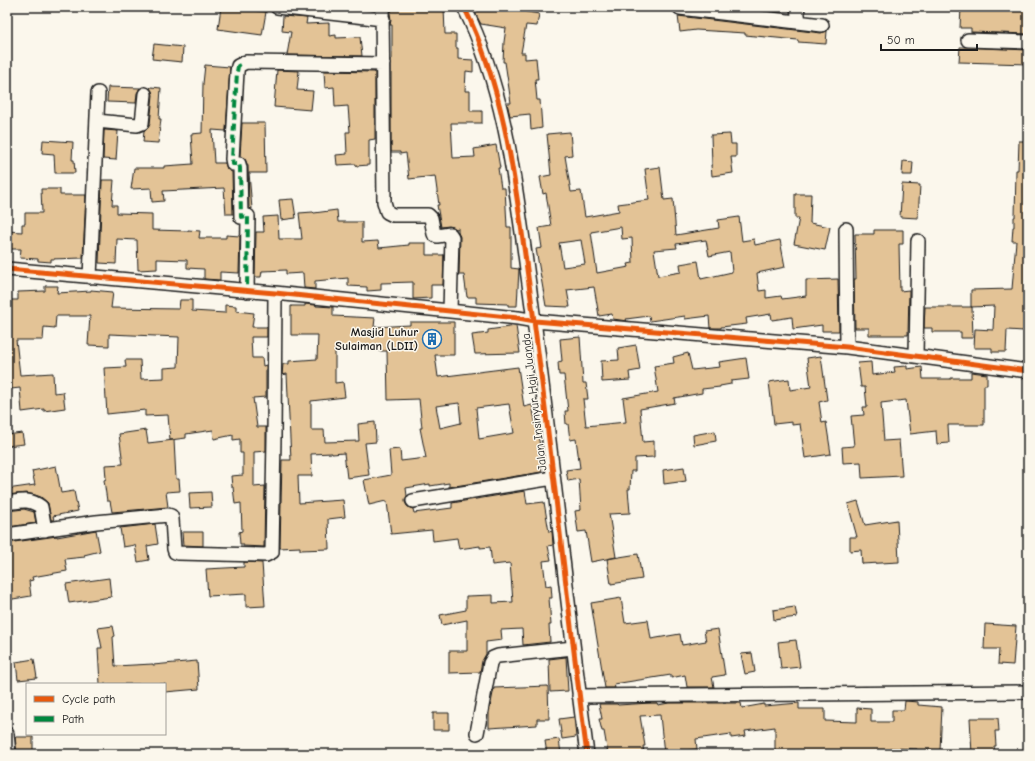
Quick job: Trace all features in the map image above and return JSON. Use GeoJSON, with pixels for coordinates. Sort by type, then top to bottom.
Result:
{"type":"FeatureCollection","features":[{"type":"Feature","properties":{"kind":"street"},"geometry":{"type":"LineString","coordinates":[[277,7],[384,13],[384,202],[387,212],[393,215],[428,215],[434,234],[437,236],[451,235],[450,311]]}},
{"type":"Feature","properties":{"kind":"street","name":"Jalan Insinyur Haji Juanda"},"geometry":{"type":"LineString","coordinates":[[464,7],[488,66],[507,135],[516,189],[535,322],[573,648],[587,754]]}},
{"type":"Feature","properties":{"kind":"street"},"geometry":{"type":"LineString","coordinates":[[796,7],[799,22]]}},
{"type":"Feature","properties":{"kind":"street"},"geometry":{"type":"LineString","coordinates":[[680,8],[745,11],[822,25]]}},
{"type":"Feature","properties":{"kind":"street"},"geometry":{"type":"LineString","coordinates":[[968,40],[1028,42]]}},
{"type":"Feature","properties":{"kind":"street"},"geometry":{"type":"LineString","coordinates":[[247,291],[248,216],[241,217],[240,168],[239,164],[233,164],[232,159],[238,66],[246,62],[383,64]]}},
{"type":"Feature","properties":{"kind":"street"},"geometry":{"type":"LineString","coordinates":[[90,277],[98,92]]}},
{"type":"Feature","properties":{"kind":"street"},"geometry":{"type":"LineString","coordinates":[[97,121],[137,125],[142,123],[145,94]]}},
{"type":"Feature","properties":{"kind":"street"},"geometry":{"type":"LineString","coordinates":[[846,229],[847,347]]}},
{"type":"Feature","properties":{"kind":"street"},"geometry":{"type":"LineString","coordinates":[[916,356],[918,241]]}},
{"type":"Feature","properties":{"kind":"street"},"geometry":{"type":"LineString","coordinates":[[7,269],[275,293],[518,318],[535,322],[847,347],[1028,371]]}},
{"type":"Feature","properties":{"kind":"street"},"geometry":{"type":"LineString","coordinates":[[7,535],[96,522],[168,515],[171,516],[172,519],[175,552],[266,555],[272,552],[275,293]]}},
{"type":"Feature","properties":{"kind":"street"},"geometry":{"type":"LineString","coordinates":[[413,501],[553,478]]}},
{"type":"Feature","properties":{"kind":"street"},"geometry":{"type":"LineString","coordinates":[[7,503],[29,500],[41,506],[45,530]]}},
{"type":"Feature","properties":{"kind":"street"},"geometry":{"type":"LineString","coordinates":[[477,733],[490,663],[493,658],[498,656],[573,648]]}},
{"type":"Feature","properties":{"kind":"street"},"geometry":{"type":"LineString","coordinates":[[579,696],[1028,692]]}},
{"type":"Feature","properties":{"kind":"street"},"geometry":{"type":"LineString","coordinates":[[7,734],[8,754]]}},
{"type":"Feature","properties":{"kind":"building"},"geometry":{"type":"Polygon","coordinates":[[[221,7],[266,12],[262,35],[218,29],[221,7]]]}},
{"type":"Feature","properties":{"kind":"building"},"geometry":{"type":"Polygon","coordinates":[[[444,7],[445,34],[456,34],[458,59],[473,60],[473,72],[466,71],[465,91],[470,91],[470,111],[482,111],[482,123],[451,123],[453,158],[475,157],[474,149],[496,145],[500,168],[498,168],[501,188],[505,188],[507,227],[511,227],[511,268],[519,269],[517,306],[508,306],[508,304],[476,303],[476,297],[467,297],[464,275],[459,275],[460,237],[458,228],[456,229],[449,226],[441,227],[437,205],[439,205],[435,176],[409,179],[406,153],[400,154],[400,152],[391,152],[392,25],[390,25],[390,13],[393,8],[444,7]]]}},
{"type":"Feature","properties":{"kind":"building"},"geometry":{"type":"Polygon","coordinates":[[[478,7],[516,7],[516,10],[539,14],[537,26],[526,25],[521,53],[525,53],[525,59],[536,58],[538,79],[535,79],[537,100],[540,100],[542,128],[531,130],[530,114],[510,116],[507,103],[511,103],[505,62],[503,62],[506,28],[481,24],[476,15],[478,7]]]}},
{"type":"Feature","properties":{"kind":"building"},"geometry":{"type":"Polygon","coordinates":[[[961,7],[1028,7],[1028,34],[971,32],[971,28],[960,28],[961,7]]]}},
{"type":"Feature","properties":{"kind":"building"},"geometry":{"type":"Polygon","coordinates":[[[283,16],[307,18],[306,24],[329,23],[329,36],[336,35],[336,38],[360,37],[362,56],[287,55],[291,32],[282,31],[283,16]]]}},
{"type":"Feature","properties":{"kind":"building"},"geometry":{"type":"Polygon","coordinates":[[[678,16],[821,33],[827,31],[826,44],[745,35],[745,33],[696,30],[680,32],[678,16]]]}},
{"type":"Feature","properties":{"kind":"building"},"geometry":{"type":"Polygon","coordinates":[[[154,44],[183,47],[182,62],[152,59],[154,44]]]}},
{"type":"Feature","properties":{"kind":"building"},"geometry":{"type":"Polygon","coordinates":[[[960,47],[1028,50],[1028,64],[959,62],[960,47]]]}},
{"type":"Feature","properties":{"kind":"building"},"geometry":{"type":"Polygon","coordinates":[[[205,65],[230,67],[226,131],[212,130],[214,163],[225,163],[227,169],[232,172],[233,214],[226,214],[224,188],[163,191],[164,201],[152,202],[151,188],[131,189],[134,168],[164,168],[164,166],[193,164],[191,134],[202,133],[205,65]]]}},
{"type":"Feature","properties":{"kind":"building"},"geometry":{"type":"Polygon","coordinates":[[[277,70],[299,71],[297,90],[313,91],[311,110],[274,107],[277,70]]]}},
{"type":"Feature","properties":{"kind":"building"},"geometry":{"type":"Polygon","coordinates":[[[324,71],[375,72],[375,139],[369,140],[369,165],[337,165],[336,155],[347,154],[346,132],[350,132],[348,106],[335,107],[334,87],[325,88],[324,71]]]}},
{"type":"Feature","properties":{"kind":"building"},"geometry":{"type":"Polygon","coordinates":[[[108,87],[140,88],[137,93],[136,103],[107,102],[108,87]]]}},
{"type":"Feature","properties":{"kind":"building"},"geometry":{"type":"Polygon","coordinates":[[[150,88],[161,88],[159,119],[161,119],[158,143],[143,142],[144,131],[150,124],[153,95],[150,88]]]}},
{"type":"Feature","properties":{"kind":"building"},"geometry":{"type":"Polygon","coordinates":[[[242,123],[265,123],[266,173],[249,173],[252,209],[249,208],[248,166],[245,159],[240,156],[242,123]]]}},
{"type":"Feature","properties":{"kind":"building"},"geometry":{"type":"Polygon","coordinates":[[[104,130],[118,131],[116,160],[103,159],[104,130]]]}},
{"type":"Feature","properties":{"kind":"building"},"geometry":{"type":"Polygon","coordinates":[[[570,132],[572,155],[565,156],[571,192],[581,191],[585,217],[619,211],[618,204],[649,200],[645,169],[660,167],[664,200],[673,199],[676,235],[719,228],[718,220],[739,217],[742,241],[754,239],[755,245],[780,240],[785,267],[757,273],[759,291],[766,290],[766,298],[781,296],[782,299],[806,296],[806,280],[838,279],[839,331],[822,331],[822,325],[793,329],[792,317],[772,320],[771,314],[746,318],[747,324],[721,328],[710,328],[709,316],[685,319],[685,316],[650,321],[649,316],[626,319],[627,321],[613,319],[612,314],[599,316],[594,287],[567,290],[570,307],[546,306],[536,249],[542,248],[539,228],[551,226],[546,193],[543,194],[540,177],[551,175],[547,134],[570,132]],[[621,227],[591,232],[597,273],[629,267],[628,264],[633,263],[632,238],[622,239],[621,227]],[[581,240],[559,243],[563,267],[585,264],[581,240]],[[706,240],[676,244],[677,248],[654,250],[658,276],[681,272],[680,264],[698,261],[701,279],[732,272],[730,252],[709,256],[706,240]]]}},
{"type":"Feature","properties":{"kind":"building"},"geometry":{"type":"Polygon","coordinates":[[[730,134],[731,144],[736,144],[736,157],[731,157],[733,173],[712,176],[711,135],[730,134]]]}},
{"type":"Feature","properties":{"kind":"building"},"geometry":{"type":"Polygon","coordinates":[[[43,140],[73,142],[72,160],[74,160],[75,173],[55,173],[54,154],[42,153],[43,140]]]}},
{"type":"Feature","properties":{"kind":"building"},"geometry":{"type":"Polygon","coordinates":[[[1019,141],[1028,141],[1028,274],[1024,331],[1007,330],[1006,352],[992,352],[992,348],[974,348],[975,329],[993,330],[994,306],[971,307],[971,290],[1012,289],[1016,241],[1012,241],[1015,217],[1016,170],[1018,170],[1019,141]]]}},
{"type":"Feature","properties":{"kind":"building"},"geometry":{"type":"Polygon","coordinates":[[[903,161],[913,162],[912,175],[902,175],[903,161]]]}},
{"type":"Feature","properties":{"kind":"building"},"geometry":{"type":"Polygon","coordinates":[[[102,180],[114,180],[112,205],[117,205],[117,213],[152,214],[152,230],[200,231],[199,238],[226,238],[226,235],[240,236],[239,273],[220,272],[220,280],[204,279],[204,269],[187,268],[187,260],[157,259],[157,269],[138,270],[137,240],[117,239],[116,264],[99,263],[102,180]]]}},
{"type":"Feature","properties":{"kind":"building"},"geometry":{"type":"Polygon","coordinates":[[[902,184],[920,185],[918,218],[900,217],[902,184]]]}},
{"type":"Feature","properties":{"kind":"building"},"geometry":{"type":"Polygon","coordinates":[[[41,189],[60,189],[60,195],[86,195],[83,258],[51,259],[51,262],[38,261],[38,259],[20,258],[21,249],[7,249],[7,231],[22,232],[22,224],[25,224],[25,213],[42,213],[41,189]]]}},
{"type":"Feature","properties":{"kind":"building"},"geometry":{"type":"Polygon","coordinates":[[[795,194],[811,194],[810,223],[830,227],[825,250],[794,244],[799,218],[795,218],[795,194]]]}},
{"type":"Feature","properties":{"kind":"building"},"geometry":{"type":"Polygon","coordinates":[[[293,199],[296,218],[281,220],[279,200],[293,199]]]}},
{"type":"Feature","properties":{"kind":"building"},"geometry":{"type":"Polygon","coordinates":[[[337,210],[338,222],[362,222],[362,242],[378,241],[379,248],[409,245],[409,243],[426,243],[426,255],[444,255],[443,285],[431,285],[431,298],[413,299],[413,282],[381,283],[381,290],[367,291],[367,287],[348,286],[348,278],[315,281],[315,289],[304,288],[303,273],[286,274],[286,270],[262,271],[261,277],[255,277],[256,232],[264,232],[263,217],[278,216],[279,239],[302,239],[299,213],[337,210]]]}},
{"type":"Feature","properties":{"kind":"building"},"geometry":{"type":"Polygon","coordinates":[[[874,230],[903,230],[903,244],[899,244],[900,291],[909,290],[908,335],[869,335],[869,328],[855,328],[855,234],[874,234],[874,230]]]}},
{"type":"Feature","properties":{"kind":"building"},"geometry":{"type":"Polygon","coordinates":[[[45,286],[58,286],[57,293],[91,290],[113,292],[111,308],[179,309],[180,300],[192,300],[192,311],[225,313],[225,305],[236,306],[236,311],[254,313],[252,327],[267,327],[267,337],[251,337],[252,358],[262,358],[263,366],[266,365],[266,397],[253,398],[257,427],[266,427],[266,451],[254,452],[254,487],[265,486],[264,547],[243,546],[243,544],[240,544],[239,532],[242,531],[241,503],[235,504],[231,476],[243,475],[243,453],[240,453],[240,439],[233,440],[233,435],[214,439],[213,430],[186,434],[186,438],[170,440],[168,415],[145,416],[145,410],[107,414],[104,368],[126,367],[125,360],[140,360],[141,379],[164,378],[164,368],[178,367],[179,337],[109,334],[109,346],[88,345],[90,316],[56,316],[55,328],[44,327],[43,340],[16,340],[20,375],[53,373],[54,393],[63,392],[65,408],[22,412],[20,388],[11,389],[9,374],[7,374],[7,300],[18,300],[18,292],[45,291],[45,286]]]}},
{"type":"Feature","properties":{"kind":"building"},"geometry":{"type":"Polygon","coordinates":[[[305,304],[333,307],[333,316],[375,318],[374,327],[410,325],[410,322],[454,322],[454,355],[435,355],[438,377],[518,367],[524,407],[532,405],[541,451],[539,451],[542,472],[449,487],[449,483],[430,486],[430,484],[406,488],[407,496],[405,502],[407,506],[413,509],[414,513],[452,508],[452,503],[525,491],[527,504],[544,502],[549,532],[552,531],[553,545],[548,546],[551,560],[543,561],[546,586],[551,585],[552,598],[549,598],[551,625],[549,625],[550,642],[523,645],[522,629],[501,630],[502,640],[486,642],[486,654],[482,661],[480,672],[449,673],[449,651],[467,651],[467,620],[442,625],[440,615],[466,610],[466,596],[493,595],[493,603],[513,602],[510,563],[492,565],[490,547],[480,548],[480,546],[459,549],[457,538],[433,541],[432,530],[391,534],[387,502],[369,505],[364,480],[391,475],[389,450],[400,449],[401,461],[426,458],[420,428],[422,428],[419,399],[388,400],[387,351],[335,348],[335,383],[343,382],[345,397],[311,401],[311,430],[324,430],[325,442],[359,441],[358,424],[375,422],[376,442],[365,443],[369,475],[347,478],[344,453],[311,454],[312,476],[298,476],[299,503],[343,500],[345,517],[328,519],[329,549],[300,550],[300,547],[280,548],[282,460],[291,460],[287,374],[282,375],[283,364],[289,364],[289,361],[317,359],[318,335],[291,335],[291,306],[305,306],[305,304]],[[459,403],[436,406],[440,428],[461,423],[459,403]],[[509,404],[476,408],[479,439],[514,433],[509,404]]]}},
{"type":"Feature","properties":{"kind":"building"},"geometry":{"type":"Polygon","coordinates":[[[925,307],[972,307],[973,338],[961,338],[961,332],[932,332],[932,328],[924,328],[925,307]]]}},
{"type":"Feature","properties":{"kind":"building"},"geometry":{"type":"Polygon","coordinates":[[[516,326],[520,353],[475,354],[472,335],[488,333],[488,330],[516,326]]]}},
{"type":"Feature","properties":{"kind":"building"},"geometry":{"type":"Polygon","coordinates":[[[580,337],[583,383],[586,383],[588,399],[583,399],[586,426],[626,422],[623,398],[658,392],[654,366],[674,363],[673,357],[688,353],[692,370],[720,367],[719,362],[746,358],[749,379],[731,381],[731,384],[702,389],[702,393],[674,398],[675,403],[640,409],[643,442],[654,441],[654,457],[635,458],[635,471],[631,471],[630,489],[628,489],[630,513],[609,514],[616,557],[591,562],[586,531],[578,532],[575,511],[581,510],[579,479],[568,481],[566,470],[580,468],[576,439],[570,440],[568,424],[566,424],[565,411],[568,411],[564,375],[559,375],[558,362],[562,361],[560,339],[580,337]]]}},
{"type":"Feature","properties":{"kind":"building"},"geometry":{"type":"Polygon","coordinates":[[[636,345],[640,370],[629,372],[630,380],[602,382],[601,361],[619,360],[618,348],[636,345]]]}},
{"type":"Feature","properties":{"kind":"building"},"geometry":{"type":"Polygon","coordinates":[[[821,356],[827,400],[819,402],[822,423],[826,422],[831,454],[805,458],[800,424],[792,425],[792,422],[774,424],[769,382],[789,379],[790,390],[811,387],[807,358],[821,356]]]}},
{"type":"Feature","properties":{"kind":"building"},"geometry":{"type":"Polygon","coordinates":[[[871,362],[872,375],[895,372],[894,367],[907,366],[907,369],[922,367],[923,379],[971,378],[971,372],[987,374],[987,385],[984,385],[984,425],[948,425],[949,443],[937,444],[936,431],[910,434],[906,400],[881,403],[884,441],[899,440],[902,476],[862,478],[861,462],[843,463],[842,447],[854,446],[851,416],[864,415],[863,407],[867,407],[865,387],[861,387],[858,363],[871,362]]]}},
{"type":"Feature","properties":{"kind":"building"},"geometry":{"type":"Polygon","coordinates":[[[146,430],[148,443],[174,440],[176,479],[179,479],[180,491],[166,492],[168,507],[112,512],[110,501],[107,501],[104,480],[106,479],[105,465],[123,464],[119,434],[146,430]]]}},
{"type":"Feature","properties":{"kind":"building"},"geometry":{"type":"Polygon","coordinates":[[[715,431],[716,441],[694,445],[693,435],[715,431]]]}},
{"type":"Feature","properties":{"kind":"building"},"geometry":{"type":"Polygon","coordinates":[[[22,433],[24,444],[7,446],[7,435],[22,433]]]}},
{"type":"Feature","properties":{"kind":"building"},"geometry":{"type":"Polygon","coordinates":[[[56,466],[61,493],[74,491],[78,511],[53,516],[54,520],[51,520],[48,503],[41,497],[26,493],[7,495],[7,489],[35,485],[32,471],[56,466]]]}},
{"type":"Feature","properties":{"kind":"building"},"geometry":{"type":"Polygon","coordinates":[[[684,467],[686,481],[664,484],[663,470],[684,467]]]}},
{"type":"Feature","properties":{"kind":"building"},"geometry":{"type":"Polygon","coordinates":[[[211,492],[212,507],[190,508],[189,493],[211,492]]]}},
{"type":"Feature","properties":{"kind":"building"},"geometry":{"type":"Polygon","coordinates":[[[858,501],[865,525],[897,520],[899,562],[862,564],[861,550],[850,551],[850,537],[857,537],[848,504],[858,501]]]}},
{"type":"Feature","properties":{"kind":"building"},"geometry":{"type":"Polygon","coordinates":[[[24,509],[34,512],[36,523],[8,527],[7,511],[24,509]]]}},
{"type":"Feature","properties":{"kind":"building"},"geometry":{"type":"Polygon","coordinates":[[[155,524],[158,544],[147,546],[149,560],[138,562],[135,545],[123,547],[120,528],[155,524]]]}},
{"type":"Feature","properties":{"kind":"building"},"geometry":{"type":"Polygon","coordinates":[[[96,530],[100,551],[84,555],[85,557],[65,559],[67,571],[32,577],[33,580],[29,581],[31,596],[7,600],[7,543],[57,537],[96,530]]]}},
{"type":"Feature","properties":{"kind":"building"},"geometry":{"type":"Polygon","coordinates":[[[182,532],[203,532],[203,546],[183,545],[182,532]]]}},
{"type":"Feature","properties":{"kind":"building"},"geometry":{"type":"Polygon","coordinates":[[[638,554],[642,579],[611,584],[607,559],[638,554]]]}},
{"type":"Feature","properties":{"kind":"building"},"geometry":{"type":"Polygon","coordinates":[[[244,562],[262,563],[265,606],[246,607],[246,594],[208,596],[206,569],[244,567],[244,562]]]}},
{"type":"Feature","properties":{"kind":"building"},"geometry":{"type":"Polygon","coordinates":[[[109,578],[111,597],[69,603],[66,584],[109,578]]]}},
{"type":"Feature","properties":{"kind":"building"},"geometry":{"type":"Polygon","coordinates":[[[621,598],[625,623],[648,620],[651,639],[680,634],[682,645],[706,641],[704,631],[718,629],[725,675],[712,677],[714,687],[687,687],[685,675],[671,678],[671,675],[614,684],[615,688],[605,688],[591,603],[621,598]]]}},
{"type":"Feature","properties":{"kind":"building"},"geometry":{"type":"Polygon","coordinates":[[[795,607],[797,617],[774,620],[773,610],[795,607]]]}},
{"type":"Feature","properties":{"kind":"building"},"geometry":{"type":"Polygon","coordinates":[[[985,624],[1016,626],[1013,665],[998,664],[999,649],[984,649],[985,624]]]}},
{"type":"Feature","properties":{"kind":"building"},"geometry":{"type":"Polygon","coordinates":[[[113,626],[115,636],[113,637],[115,666],[153,665],[197,661],[199,689],[166,692],[166,683],[100,683],[98,648],[102,648],[98,628],[113,626]]]}},
{"type":"Feature","properties":{"kind":"building"},"geometry":{"type":"Polygon","coordinates":[[[796,640],[800,667],[781,669],[778,642],[796,640]]]}},
{"type":"Feature","properties":{"kind":"building"},"geometry":{"type":"Polygon","coordinates":[[[752,653],[755,672],[745,674],[741,654],[752,653]]]}},
{"type":"Feature","properties":{"kind":"building"},"geometry":{"type":"Polygon","coordinates":[[[566,657],[568,691],[550,692],[549,659],[566,657]]]}},
{"type":"Feature","properties":{"kind":"building"},"geometry":{"type":"Polygon","coordinates":[[[34,659],[37,678],[18,680],[16,662],[34,659]]]}},
{"type":"Feature","properties":{"kind":"building"},"geometry":{"type":"Polygon","coordinates":[[[548,686],[549,719],[537,719],[537,725],[489,728],[489,713],[494,688],[548,686]]]}},
{"type":"Feature","properties":{"kind":"building"},"geometry":{"type":"Polygon","coordinates":[[[905,701],[918,702],[918,705],[942,707],[940,751],[927,750],[927,754],[917,754],[917,749],[891,748],[891,754],[775,754],[775,727],[745,731],[746,736],[731,738],[731,734],[696,739],[697,749],[685,751],[686,754],[664,754],[660,715],[640,716],[645,746],[643,746],[644,754],[608,754],[604,731],[602,731],[599,719],[602,719],[599,704],[618,705],[657,703],[658,705],[669,703],[741,703],[742,708],[764,704],[764,706],[799,703],[799,709],[825,709],[825,721],[857,722],[857,708],[871,709],[871,722],[892,722],[892,710],[904,710],[905,701]]]}},
{"type":"Feature","properties":{"kind":"building"},"geometry":{"type":"Polygon","coordinates":[[[433,713],[449,713],[449,730],[433,730],[433,713]]]}},
{"type":"Feature","properties":{"kind":"building"},"geometry":{"type":"Polygon","coordinates":[[[574,717],[576,737],[562,739],[559,719],[574,717]]]}},
{"type":"Feature","properties":{"kind":"building"},"geometry":{"type":"Polygon","coordinates":[[[970,718],[998,718],[999,731],[995,731],[995,754],[972,754],[970,718]]]}},
{"type":"Feature","properties":{"kind":"building"},"geometry":{"type":"Polygon","coordinates":[[[15,737],[33,737],[33,754],[17,754],[15,737]]]}},
{"type":"Feature","properties":{"kind":"building"},"geometry":{"type":"Polygon","coordinates":[[[559,739],[561,754],[547,754],[545,741],[559,739]]]}},
{"type":"Feature","properties":{"kind":"marked path"},"geometry":{"type":"LineString","coordinates":[[240,65],[238,66],[237,72],[232,159],[233,164],[239,164],[240,168],[241,217],[248,216],[247,291]]}},
{"type":"Feature","properties":{"kind":"cycle path"},"geometry":{"type":"LineString","coordinates":[[464,7],[479,40],[490,73],[500,108],[514,178],[537,343],[587,754]]}},
{"type":"Feature","properties":{"kind":"cycle path"},"geometry":{"type":"LineString","coordinates":[[7,269],[275,293],[535,321],[847,347],[1028,371]]}},
{"type":"Feature","properties":{"kind":"place","name":"Masjid Luhur Sulaiman (LDII)"},"geometry":{"type":"Point","coordinates":[432,339]}}]}
